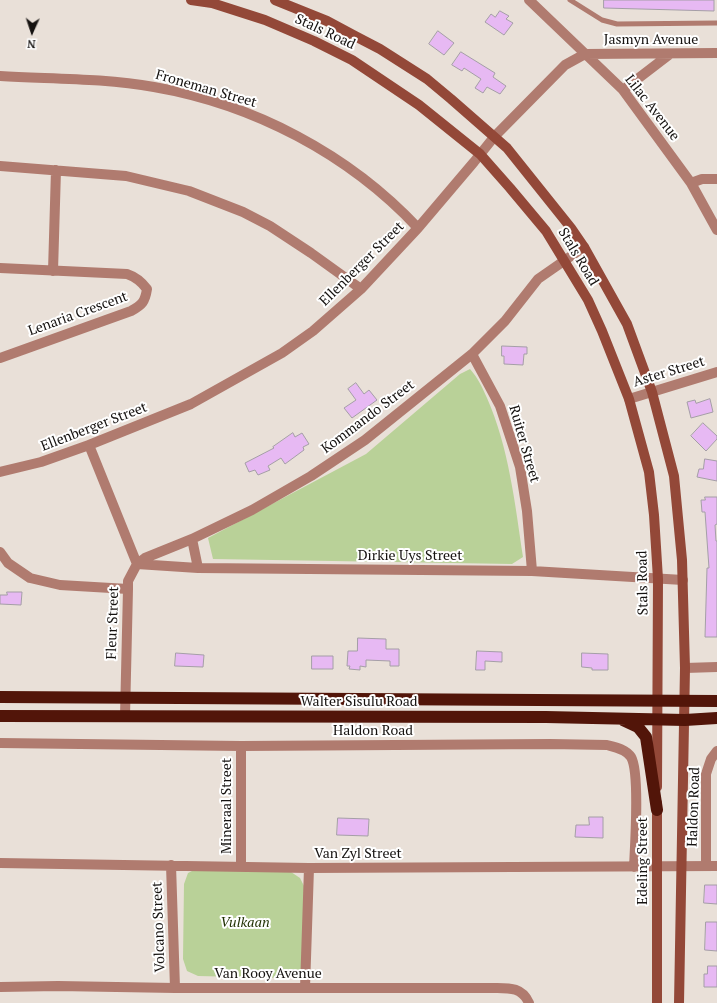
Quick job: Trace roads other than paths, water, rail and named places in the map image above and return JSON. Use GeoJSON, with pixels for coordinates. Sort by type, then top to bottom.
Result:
{"type":"FeatureCollection","features":[{"type":"Feature","properties":{"kind":"highway","name":"Walter Sisulu Road"},"geometry":{"type":"LineString","coordinates":[[0,697],[717,700]]}},
{"type":"Feature","properties":{"kind":"highway"},"geometry":{"type":"LineString","coordinates":[[35,716],[36,697]]}},
{"type":"Feature","properties":{"kind":"highway"},"geometry":{"type":"LineString","coordinates":[[268,698],[268,717]]}},
{"type":"Feature","properties":{"kind":"highway"},"geometry":{"type":"LineString","coordinates":[[406,699],[406,717]]}},
{"type":"Feature","properties":{"kind":"highway"},"geometry":{"type":"LineString","coordinates":[[501,699],[502,717]]}},
{"type":"Feature","properties":{"kind":"highway","name":"Walter Sisulu Road"},"geometry":{"type":"LineString","coordinates":[[0,716],[502,717],[684,720],[717,718]]}},
{"type":"Feature","properties":{"kind":"highway"},"geometry":{"type":"LineString","coordinates":[[620,719],[638,727],[646,737],[657,810]]}},
{"type":"Feature","properties":{"kind":"street","name":"Stals Road"},"geometry":{"type":"LineString","coordinates":[[191,0],[213,2],[265,20],[314,40],[352,60],[419,105],[480,154],[546,231],[588,300],[602,331],[629,399],[649,472],[654,515],[658,579],[659,719]]}},
{"type":"Feature","properties":{"kind":"street","name":"Stals Road"},"geometry":{"type":"LineString","coordinates":[[275,0],[327,21],[380,49],[427,79],[507,148],[545,194],[584,247],[627,324],[652,392],[674,476],[683,580],[685,668],[684,720]]}},
{"type":"Feature","properties":{"kind":"street","name":"Lilac Avenue"},"geometry":{"type":"LineString","coordinates":[[533,1],[585,54],[624,90],[691,183],[717,230]]}},
{"type":"Feature","properties":{"kind":"street","name":"Ellenberger Street"},"geometry":{"type":"LineString","coordinates":[[0,472],[41,462],[89,445],[191,404],[252,371],[282,353],[313,331],[360,289],[418,228],[494,136],[565,65],[585,54]]}},
{"type":"Feature","properties":{"kind":"street","name":"Jasmyn Avenue"},"geometry":{"type":"LineString","coordinates":[[585,54],[717,54]]}},
{"type":"Feature","properties":{"kind":"street"},"geometry":{"type":"LineString","coordinates":[[624,90],[670,54]]}},
{"type":"Feature","properties":{"kind":"street","name":"Froneman Street"},"geometry":{"type":"LineString","coordinates":[[0,76],[107,81],[154,87],[235,109],[278,127],[343,163],[400,208],[418,228]]}},
{"type":"Feature","properties":{"kind":"street"},"geometry":{"type":"LineString","coordinates":[[0,166],[126,176],[189,191],[243,212],[270,226],[311,253],[360,289]]}},
{"type":"Feature","properties":{"kind":"street"},"geometry":{"type":"LineString","coordinates":[[53,271],[56,170]]}},
{"type":"Feature","properties":{"kind":"street"},"geometry":{"type":"LineString","coordinates":[[691,183],[702,179],[717,179]]}},
{"type":"Feature","properties":{"kind":"street","name":"Kommando Street"},"geometry":{"type":"LineString","coordinates":[[137,564],[145,558],[192,539],[252,510],[311,476],[365,440],[472,354],[506,321],[538,279],[584,247]]}},
{"type":"Feature","properties":{"kind":"street","name":"Lenaria Crescent"},"geometry":{"type":"LineString","coordinates":[[0,268],[127,274],[134,276],[141,281],[147,289],[141,306],[131,311],[0,358]]}},
{"type":"Feature","properties":{"kind":"street","name":"Ruiter Street"},"geometry":{"type":"LineString","coordinates":[[472,354],[500,406],[520,467],[527,511],[532,571]]}},
{"type":"Feature","properties":{"kind":"street","name":"Aster Street"},"geometry":{"type":"LineString","coordinates":[[629,399],[717,372]]}},
{"type":"Feature","properties":{"kind":"street"},"geometry":{"type":"LineString","coordinates":[[89,445],[137,564]]}},
{"type":"Feature","properties":{"kind":"street"},"geometry":{"type":"LineString","coordinates":[[192,539],[198,568]]}},
{"type":"Feature","properties":{"kind":"street"},"geometry":{"type":"LineString","coordinates":[[0,552],[8,563],[30,578],[60,585],[128,589]]}},
{"type":"Feature","properties":{"kind":"street","name":"Dirkie Uys Street"},"geometry":{"type":"LineString","coordinates":[[137,564],[198,568],[532,571],[683,580]]}},
{"type":"Feature","properties":{"kind":"street","name":"Fleur Street"},"geometry":{"type":"LineString","coordinates":[[125,716],[128,581],[137,564]]}},
{"type":"Feature","properties":{"kind":"street"},"geometry":{"type":"LineString","coordinates":[[685,668],[717,667]]}},
{"type":"Feature","properties":{"kind":"street","name":"Edeling Street"},"geometry":{"type":"LineString","coordinates":[[657,1003],[656,867],[659,719]]}},
{"type":"Feature","properties":{"kind":"street"},"geometry":{"type":"LineString","coordinates":[[679,1003],[684,720]]}},
{"type":"Feature","properties":{"kind":"street","name":"Haldon Road"},"geometry":{"type":"LineString","coordinates":[[0,743],[240,746],[550,744],[615,747],[626,752],[634,764],[634,867]]}},
{"type":"Feature","properties":{"kind":"street","name":"Mineraal Street"},"geometry":{"type":"LineString","coordinates":[[240,746],[241,867]]}},
{"type":"Feature","properties":{"kind":"street","name":"Haldon Road"},"geometry":{"type":"LineString","coordinates":[[706,866],[706,774],[710,759],[717,751]]}},
{"type":"Feature","properties":{"kind":"street","name":"Van Zyl Street"},"geometry":{"type":"LineString","coordinates":[[0,863],[309,868],[717,866]]}},
{"type":"Feature","properties":{"kind":"street","name":"Volcano Street"},"geometry":{"type":"LineString","coordinates":[[171,865],[174,988]]}},
{"type":"Feature","properties":{"kind":"street"},"geometry":{"type":"LineString","coordinates":[[305,988],[309,868]]}},
{"type":"Feature","properties":{"kind":"street","name":"Van Rooy Avenue"},"geometry":{"type":"LineString","coordinates":[[0,987],[507,988],[522,992],[529,1003]]}},
{"type":"Feature","properties":{"kind":"lane"},"geometry":{"type":"LineString","coordinates":[[570,0],[602,20],[617,24],[717,24]]}},
{"type":"Feature","properties":{"kind":"park label","name":"Vulkaan"},"geometry":{"type":"Point","coordinates":[245,923]}}]}
